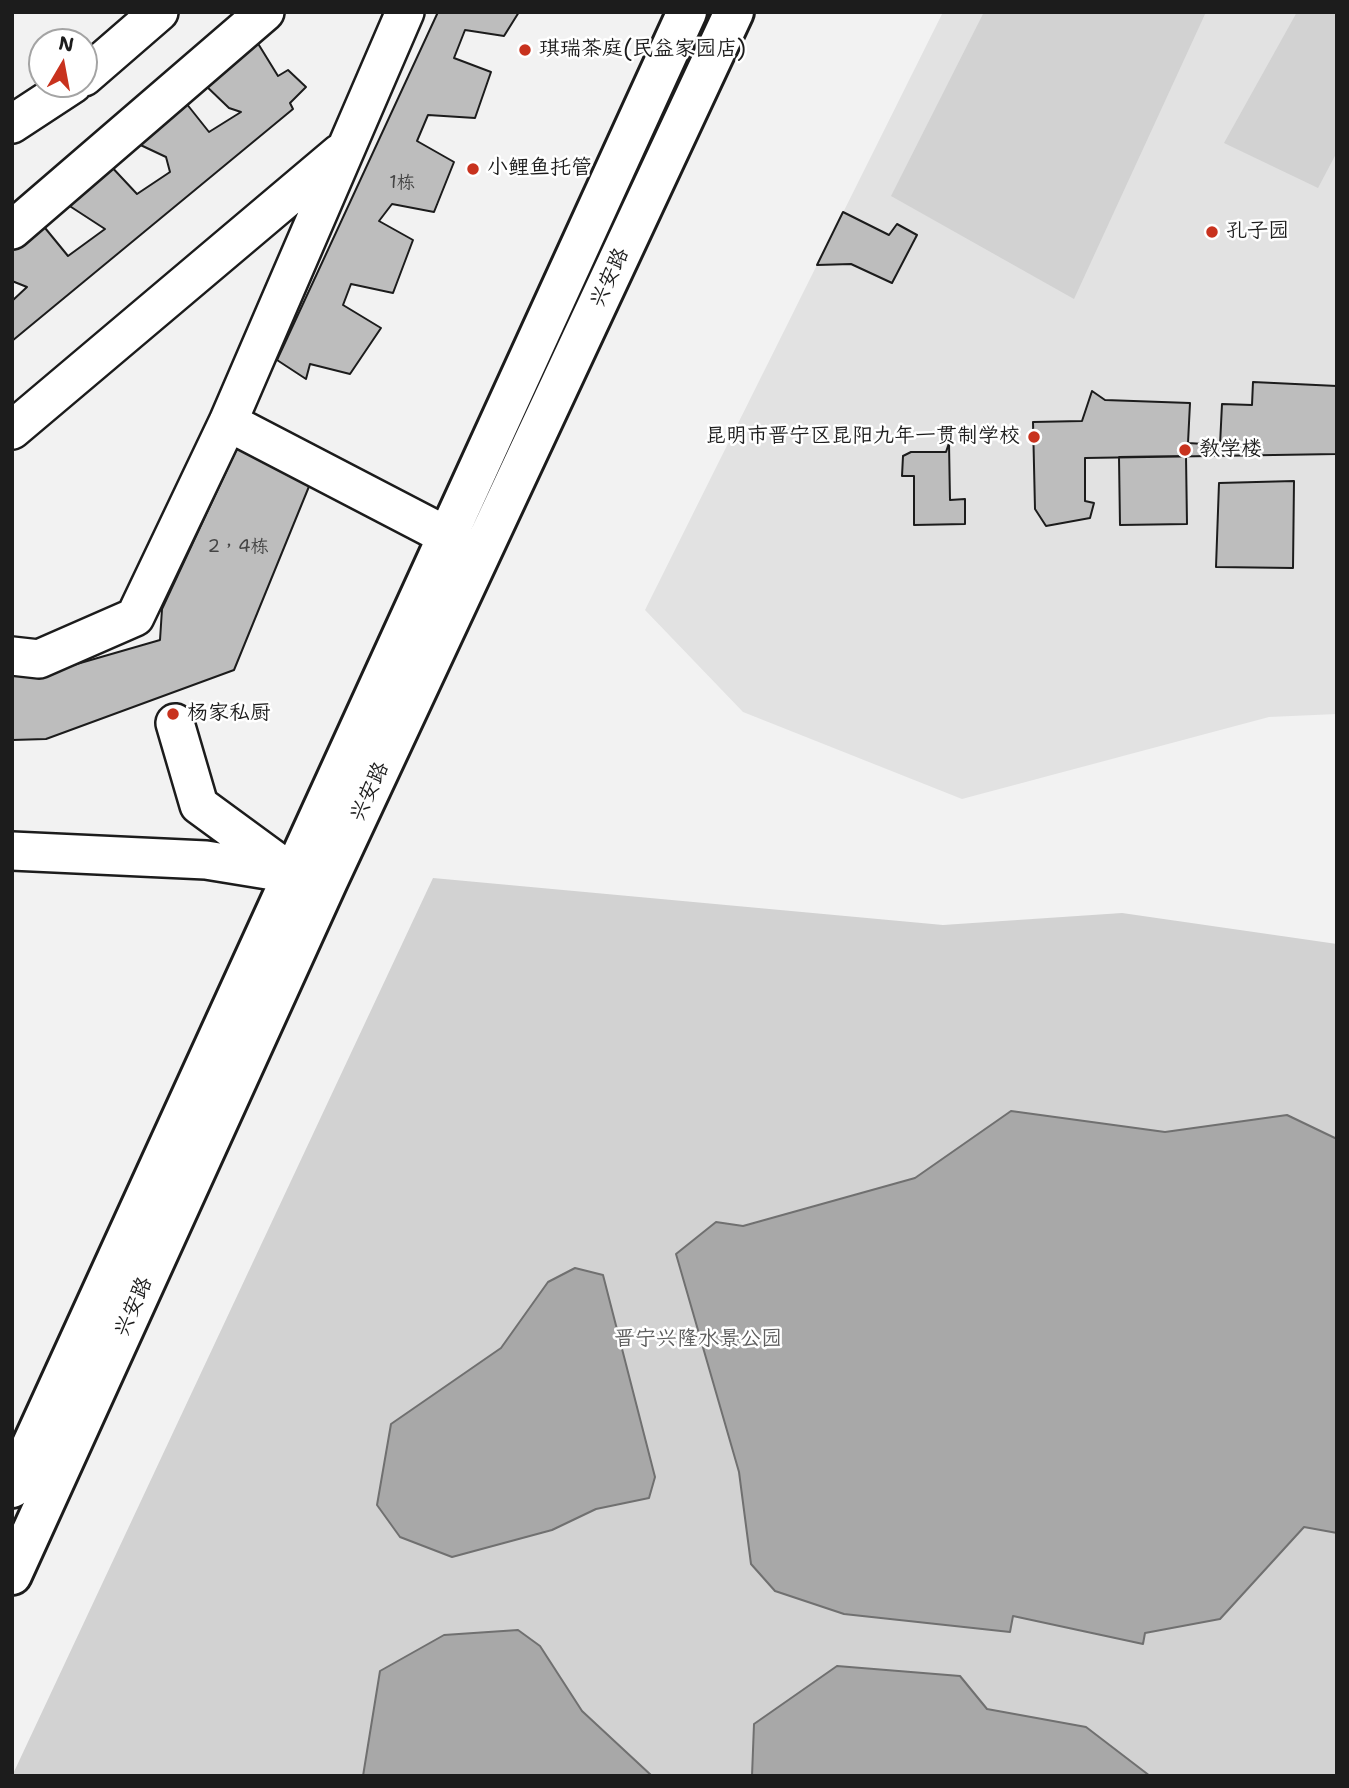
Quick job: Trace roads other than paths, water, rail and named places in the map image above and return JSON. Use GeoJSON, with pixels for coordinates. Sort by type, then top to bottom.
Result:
{"type":"FeatureCollection","features":[{"type":"Feature","properties":{"kind":"main road","name":"兴安路"},"geometry":{"type":"LineString","coordinates":[[12,1489],[687,12]]}},
{"type":"Feature","properties":{"kind":"main road","name":"兴安路"},"geometry":{"type":"LineString","coordinates":[[12,1575],[328,881],[734,12]]}},
{"type":"Feature","properties":{"kind":"street"},"geometry":{"type":"LineString","coordinates":[[98,64],[159,12]]}},
{"type":"Feature","properties":{"kind":"street"},"geometry":{"type":"LineString","coordinates":[[12,230],[265,12]]}},
{"type":"Feature","properties":{"kind":"street"},"geometry":{"type":"LineString","coordinates":[[12,656],[39,659],[135,617],[228,422],[405,12]]}},
{"type":"Feature","properties":{"kind":"street"},"geometry":{"type":"LineString","coordinates":[[12,124],[52,98]]}},
{"type":"Feature","properties":{"kind":"street"},"geometry":{"type":"LineString","coordinates":[[12,430],[77,360],[150,295],[214,241],[346,148]]}},
{"type":"Feature","properties":{"kind":"street"},"geometry":{"type":"LineString","coordinates":[[228,422],[447,536]]}},
{"type":"Feature","properties":{"kind":"street"},"geometry":{"type":"LineString","coordinates":[[175,723],[199,805],[292,874]]}},
{"type":"Feature","properties":{"kind":"street"},"geometry":{"type":"LineString","coordinates":[[12,850],[206,860],[292,874]]}},
{"type":"Feature","properties":{"kind":"place","name":"琪瑞茶庭(民益家园店)"},"geometry":{"type":"Point","coordinates":[525,50]}},
{"type":"Feature","properties":{"kind":"place","name":"小鲤鱼托管"},"geometry":{"type":"Point","coordinates":[473,169]}},
{"type":"Feature","properties":{"kind":"place","name":"孔子园"},"geometry":{"type":"Point","coordinates":[1212,232]}},
{"type":"Feature","properties":{"kind":"place","name":"昆明市晋宁区昆阳九年一贯制学校"},"geometry":{"type":"Point","coordinates":[1034,437]}},
{"type":"Feature","properties":{"kind":"place","name":"教学楼"},"geometry":{"type":"Point","coordinates":[1185,450]}},
{"type":"Feature","properties":{"kind":"place","name":"杨家私厨"},"geometry":{"type":"Point","coordinates":[173,714]}},
{"type":"Feature","properties":{"kind":"park label","name":"晋宁兴隆水景公园"},"geometry":{"type":"Point","coordinates":[698,1340]}}]}
